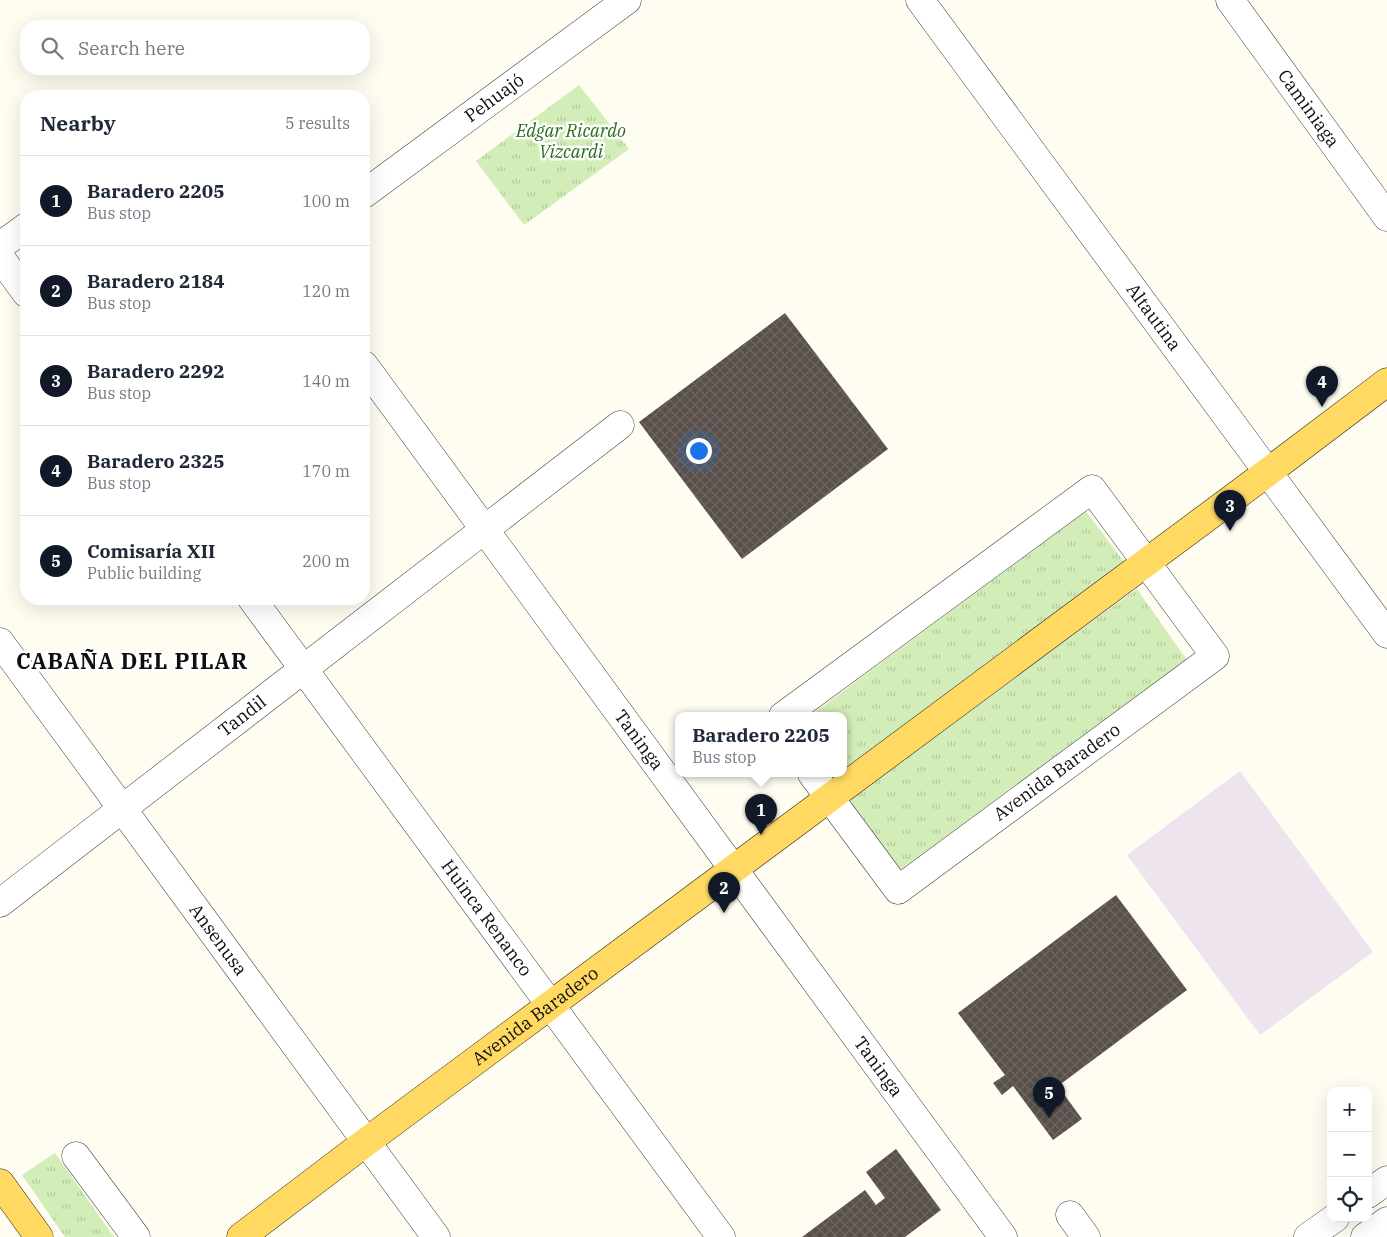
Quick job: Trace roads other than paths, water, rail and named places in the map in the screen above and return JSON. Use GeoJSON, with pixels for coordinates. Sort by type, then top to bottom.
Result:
{"type":"FeatureCollection","features":[{"type":"Feature","properties":{"kind":"main road","name":"Avenida Baradero"},"geometry":{"type":"LineString","coordinates":[[241,1237],[1387,382]]}},
{"type":"Feature","properties":{"kind":"main road"},"geometry":{"type":"LineString","coordinates":[[0,1183],[40,1237]]}},
{"type":"Feature","properties":{"kind":"street","name":"Pehuajó"},"geometry":{"type":"LineString","coordinates":[[370,190],[627,0]]}},
{"type":"Feature","properties":{"kind":"street","name":"Altautina"},"geometry":{"type":"LineString","coordinates":[[920,0],[1387,634]]}},
{"type":"Feature","properties":{"kind":"street","name":"Caminiaga"},"geometry":{"type":"LineString","coordinates":[[1230,0],[1387,217]]}},
{"type":"Feature","properties":{"kind":"street"},"geometry":{"type":"LineString","coordinates":[[0,246],[20,231]]}},
{"type":"Feature","properties":{"kind":"street"},"geometry":{"type":"LineString","coordinates":[[0,257],[20,285]]}},
{"type":"Feature","properties":{"kind":"street","name":"Taninga"},"geometry":{"type":"LineString","coordinates":[[370,372],[734,869],[991,1233]]}},
{"type":"Feature","properties":{"kind":"street","name":"Tandil"},"geometry":{"type":"LineString","coordinates":[[0,903],[620,425]]}},
{"type":"Feature","properties":{"kind":"street","name":"Avenida Baradero"},"geometry":{"type":"LineString","coordinates":[[788,712],[1092,489],[1215,656],[898,890],[814,777]]}},
{"type":"Feature","properties":{"kind":"street","name":"Huinca Renanco"},"geometry":{"type":"LineString","coordinates":[[256,605],[552,1004],[721,1237]]}},
{"type":"Feature","properties":{"kind":"street","name":"Ansenusa"},"geometry":{"type":"LineString","coordinates":[[0,642],[436,1237]]}},
{"type":"Feature","properties":{"kind":"street"},"geometry":{"type":"LineString","coordinates":[[76,1156],[136,1237]]}},
{"type":"Feature","properties":{"kind":"street"},"geometry":{"type":"LineString","coordinates":[[1372,1191],[1387,1180]]}},
{"type":"Feature","properties":{"kind":"street"},"geometry":{"type":"LineString","coordinates":[[1070,1215],[1086,1237]]}},
{"type":"Feature","properties":{"kind":"street"},"geometry":{"type":"LineString","coordinates":[[1355,1222],[1366,1237],[1387,1221]]}},
{"type":"Feature","properties":{"kind":"street"},"geometry":{"type":"LineString","coordinates":[[1308,1237],[1329,1222]]}},
{"type":"Feature","properties":{"kind":"place","name":"Baradero 2325"},"geometry":{"type":"Point","coordinates":[1322,407]}},
{"type":"Feature","properties":{"kind":"place","name":"Baradero 2292"},"geometry":{"type":"Point","coordinates":[1230,531]}},
{"type":"Feature","properties":{"kind":"place","name":"Baradero 2205"},"geometry":{"type":"Point","coordinates":[761,835]}},
{"type":"Feature","properties":{"kind":"place","name":"Baradero 2184"},"geometry":{"type":"Point","coordinates":[724,913]}},
{"type":"Feature","properties":{"kind":"place","name":"Comisaría XII"},"geometry":{"type":"Point","coordinates":[1049,1118]}},
{"type":"Feature","properties":{"kind":"district","name":"CABAÑA DEL PILAR"},"geometry":{"type":"Point","coordinates":[132,661]}},
{"type":"Feature","properties":{"kind":"park label","name":"Edgar Ricardo Vizcardi"},"geometry":{"type":"Point","coordinates":[571,141]}}]}
